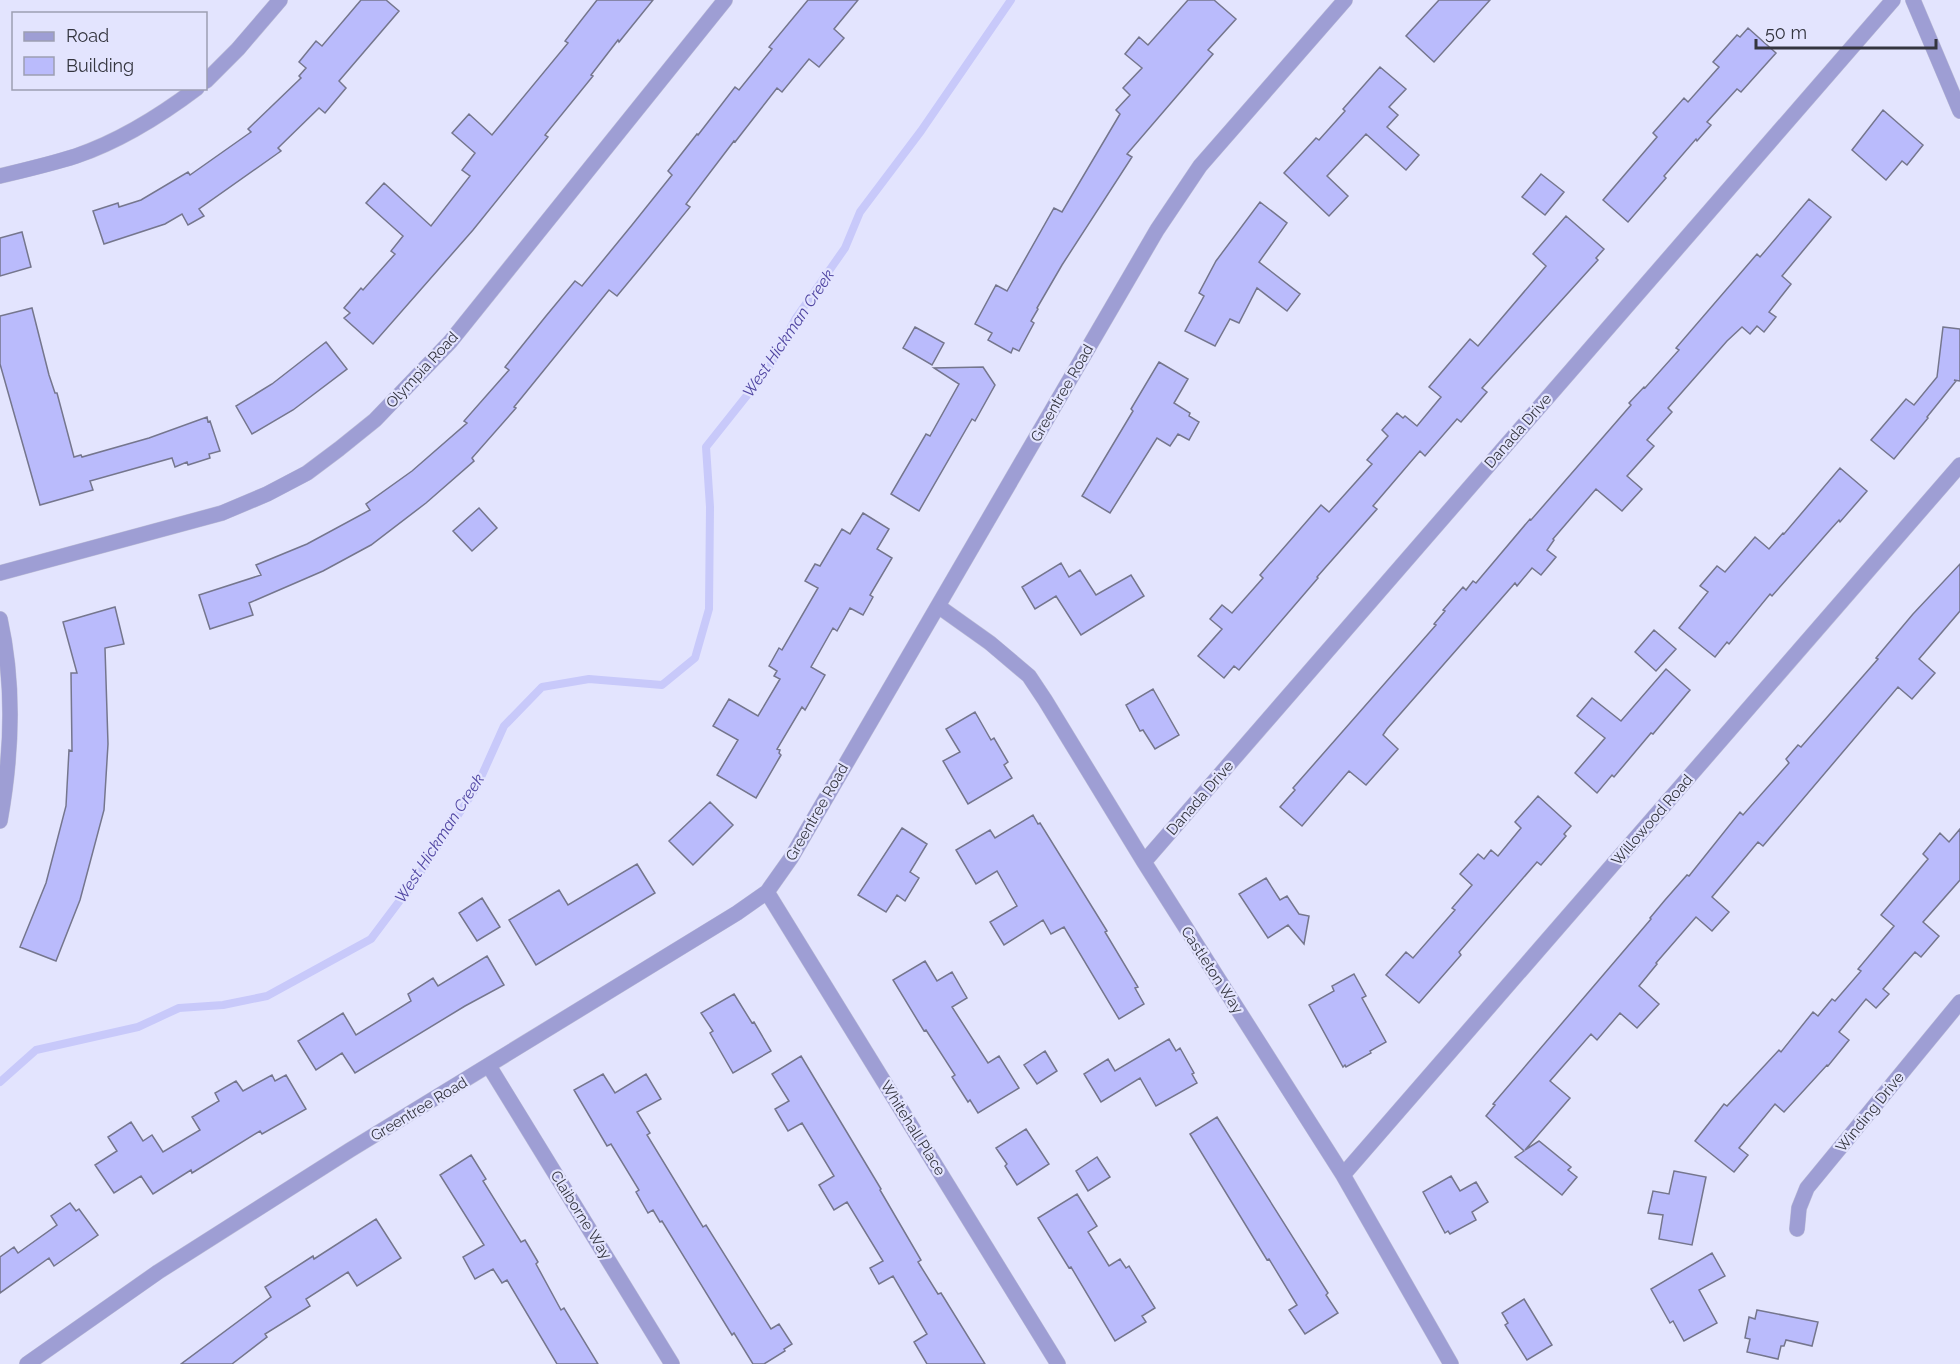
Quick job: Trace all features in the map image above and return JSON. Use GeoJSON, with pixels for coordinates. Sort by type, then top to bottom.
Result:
{"type":"FeatureCollection","features":[{"type":"Feature","properties":{"kind":"street"},"geometry":{"type":"LineString","coordinates":[[207,80],[238,49],[280,0]]}},
{"type":"Feature","properties":{"kind":"street","name":"Olympia Road"},"geometry":{"type":"LineString","coordinates":[[0,573],[222,513],[267,494],[307,473],[339,449],[375,420],[450,342],[725,0]]}},
{"type":"Feature","properties":{"kind":"street","name":"Greentree Road"},"geometry":{"type":"LineString","coordinates":[[27,1364],[158,1272],[351,1150],[737,914],[767,892],[791,858],[1157,230],[1200,166],[1345,0]]}},
{"type":"Feature","properties":{"kind":"street","name":"Danada Drive"},"geometry":{"type":"LineString","coordinates":[[1144,862],[1893,0]]}},
{"type":"Feature","properties":{"kind":"street"},"geometry":{"type":"LineString","coordinates":[[1912,0],[1960,111]]}},
{"type":"Feature","properties":{"kind":"street"},"geometry":{"type":"LineString","coordinates":[[0,176],[75,156],[111,142],[166,111],[194,90]]}},
{"type":"Feature","properties":{"kind":"street","name":"Willowood Road"},"geometry":{"type":"LineString","coordinates":[[1343,1175],[1960,465]]}},
{"type":"Feature","properties":{"kind":"street","name":"Castleton Way"},"geometry":{"type":"LineString","coordinates":[[938,606],[990,643],[1029,676],[1343,1175],[1451,1364]]}},
{"type":"Feature","properties":{"kind":"street"},"geometry":{"type":"LineString","coordinates":[[0,619],[8,672],[10,713],[0,821]]}},
{"type":"Feature","properties":{"kind":"street","name":"Whitehall Place"},"geometry":{"type":"LineString","coordinates":[[767,892],[1058,1364]]}},
{"type":"Feature","properties":{"kind":"street","name":"Winding Drive"},"geometry":{"type":"LineString","coordinates":[[1797,1229],[1799,1208],[1807,1188],[1960,1002]]}},
{"type":"Feature","properties":{"kind":"street","name":"Claiborne Way"},"geometry":{"type":"LineString","coordinates":[[489,1066],[672,1364]]}},
{"type":"Feature","properties":{"kind":"building"},"geometry":{"type":"Polygon","coordinates":[[[361,0],[386,0],[399,11],[339,81],[346,88],[325,113],[319,108],[278,148],[281,151],[199,209],[204,216],[188,225],[182,214],[165,224],[104,244],[93,211],[118,203],[119,207],[141,200],[188,172],[190,175],[251,132],[248,129],[301,78],[299,76],[306,68],[299,62],[316,41],[322,46],[361,0]]]}},
{"type":"Feature","properties":{"kind":"building"},"geometry":{"type":"Polygon","coordinates":[[[597,0],[653,0],[619,42],[618,40],[591,75],[593,76],[545,135],[548,137],[473,230],[373,344],[344,318],[350,313],[344,308],[395,254],[391,251],[403,236],[366,203],[384,183],[431,226],[470,176],[462,170],[475,153],[452,133],[469,114],[492,135],[568,43],[565,41],[597,0]]]}},
{"type":"Feature","properties":{"kind":"building"},"geometry":{"type":"Polygon","coordinates":[[[808,0],[858,0],[834,29],[844,38],[819,67],[809,59],[782,92],[777,88],[686,204],[690,207],[617,296],[609,290],[514,407],[516,408],[472,458],[474,461],[426,503],[371,545],[323,571],[249,603],[253,615],[210,629],[199,595],[261,575],[256,565],[307,544],[370,510],[366,504],[412,471],[467,423],[464,421],[509,370],[505,367],[546,316],[575,281],[582,286],[672,175],[668,171],[697,134],[735,87],[739,90],[772,49],[769,47],[808,0]]]}},
{"type":"Feature","properties":{"kind":"building"},"geometry":{"type":"Polygon","coordinates":[[[1188,0],[1214,0],[1236,19],[1208,50],[1213,54],[1127,154],[1132,157],[1062,265],[1037,308],[1031,321],[1034,323],[1019,351],[1013,348],[1011,353],[988,340],[992,333],[975,324],[996,285],[1007,291],[1054,208],[1062,212],[1120,114],[1116,110],[1130,95],[1123,88],[1142,68],[1125,54],[1139,37],[1148,45],[1188,0]]]}},
{"type":"Feature","properties":{"kind":"building"},"geometry":{"type":"Polygon","coordinates":[[[1439,0],[1490,0],[1434,62],[1406,36],[1439,0]]]}},
{"type":"Feature","properties":{"kind":"building"},"geometry":{"type":"Polygon","coordinates":[[[1748,28],[1776,53],[1741,92],[1737,89],[1707,122],[1711,125],[1664,176],[1666,178],[1628,222],[1603,200],[1657,137],[1653,133],[1684,98],[1688,102],[1719,67],[1713,62],[1737,35],[1740,37],[1748,28]]]}},
{"type":"Feature","properties":{"kind":"building"},"geometry":{"type":"Polygon","coordinates":[[[1380,67],[1406,89],[1389,107],[1398,115],[1387,127],[1419,155],[1406,170],[1366,134],[1327,176],[1348,196],[1329,216],[1284,173],[1316,138],[1319,140],[1380,67]]]}},
{"type":"Feature","properties":{"kind":"building"},"geometry":{"type":"Polygon","coordinates":[[[1883,110],[1923,145],[1907,165],[1902,161],[1886,180],[1852,150],[1883,110]]]}},
{"type":"Feature","properties":{"kind":"building"},"geometry":{"type":"Polygon","coordinates":[[[1541,174],[1564,192],[1545,215],[1522,197],[1541,174]]]}},
{"type":"Feature","properties":{"kind":"building"},"geometry":{"type":"Polygon","coordinates":[[[1809,199],[1831,217],[1782,276],[1791,284],[1769,312],[1776,317],[1764,332],[1757,326],[1750,334],[1742,327],[1668,408],[1672,412],[1647,440],[1654,446],[1627,476],[1642,489],[1622,511],[1596,489],[1553,539],[1547,550],[1556,557],[1541,575],[1532,568],[1517,586],[1515,583],[1387,729],[1383,735],[1398,749],[1366,785],[1349,771],[1302,826],[1280,807],[1295,790],[1293,788],[1436,625],[1434,624],[1445,611],[1443,610],[1463,587],[1466,590],[1473,581],[1476,583],[1631,405],[1629,403],[1679,350],[1676,348],[1757,254],[1760,257],[1809,199]]]}},
{"type":"Feature","properties":{"kind":"building"},"geometry":{"type":"Polygon","coordinates":[[[1260,202],[1287,223],[1259,262],[1300,294],[1287,311],[1257,288],[1239,323],[1230,319],[1215,346],[1185,331],[1204,296],[1199,293],[1216,261],[1260,202]]]}},
{"type":"Feature","properties":{"kind":"building"},"geometry":{"type":"Polygon","coordinates":[[[1566,216],[1604,249],[1596,258],[1598,260],[1482,388],[1487,392],[1461,422],[1457,419],[1425,456],[1420,451],[1373,506],[1377,509],[1239,670],[1234,666],[1224,678],[1198,656],[1222,629],[1210,619],[1222,605],[1232,613],[1263,578],[1260,575],[1321,505],[1329,512],[1372,464],[1367,460],[1388,436],[1382,430],[1397,413],[1403,418],[1405,416],[1417,426],[1441,397],[1429,387],[1470,339],[1478,346],[1546,266],[1533,254],[1566,216]]]}},
{"type":"Feature","properties":{"kind":"building"},"geometry":{"type":"Polygon","coordinates":[[[22,232],[31,267],[0,276],[0,238],[22,232]]]}},
{"type":"Feature","properties":{"kind":"building"},"geometry":{"type":"Polygon","coordinates":[[[32,308],[49,375],[55,393],[57,393],[74,457],[81,455],[82,457],[149,438],[207,417],[220,451],[209,454],[210,458],[188,465],[187,462],[175,467],[172,458],[90,481],[93,490],[40,505],[0,364],[0,316],[32,308]]]}},
{"type":"Feature","properties":{"kind":"building"},"geometry":{"type":"Polygon","coordinates":[[[915,327],[944,343],[932,365],[903,348],[915,327]]]}},
{"type":"Feature","properties":{"kind":"building"},"geometry":{"type":"Polygon","coordinates":[[[1943,327],[1960,329],[1960,381],[1954,380],[1956,381],[1928,418],[1894,459],[1871,440],[1906,399],[1914,405],[1937,377],[1943,327]]]}},
{"type":"Feature","properties":{"kind":"building"},"geometry":{"type":"Polygon","coordinates":[[[326,342],[347,369],[293,410],[252,434],[236,406],[272,384],[326,342]]]}},
{"type":"Feature","properties":{"kind":"building"},"geometry":{"type":"Polygon","coordinates":[[[1159,362],[1188,379],[1174,403],[1199,422],[1189,440],[1178,434],[1170,446],[1157,438],[1110,513],[1082,496],[1133,411],[1131,409],[1159,362]]]}},
{"type":"Feature","properties":{"kind":"building"},"geometry":{"type":"Polygon","coordinates":[[[983,367],[995,385],[975,421],[972,419],[919,511],[891,494],[926,434],[930,436],[959,384],[934,368],[983,367]]]}},
{"type":"Feature","properties":{"kind":"building"},"geometry":{"type":"Polygon","coordinates":[[[1840,468],[1867,491],[1772,596],[1770,594],[1729,644],[1727,642],[1715,657],[1679,628],[1708,592],[1700,586],[1717,566],[1725,572],[1755,537],[1769,549],[1840,468]]]}},
{"type":"Feature","properties":{"kind":"building"},"geometry":{"type":"Polygon","coordinates":[[[479,508],[497,528],[472,551],[453,531],[479,508]]]}},
{"type":"Feature","properties":{"kind":"building"},"geometry":{"type":"Polygon","coordinates":[[[863,513],[889,529],[877,549],[892,558],[870,595],[873,597],[863,615],[850,608],[837,631],[833,628],[811,667],[825,675],[805,710],[802,707],[777,749],[780,750],[781,755],[756,798],[717,775],[738,740],[713,726],[729,699],[758,716],[780,679],[774,676],[777,671],[769,666],[779,648],[782,650],[818,588],[805,581],[815,564],[820,566],[842,529],[850,534],[863,513]]]}},
{"type":"Feature","properties":{"kind":"building"},"geometry":{"type":"Polygon","coordinates":[[[1061,563],[1069,577],[1080,570],[1096,595],[1131,575],[1144,596],[1081,635],[1056,596],[1035,609],[1022,587],[1061,563]]]}},
{"type":"Feature","properties":{"kind":"building"},"geometry":{"type":"Polygon","coordinates":[[[1960,564],[1960,611],[1919,659],[1935,673],[1912,699],[1898,687],[1763,846],[1758,842],[1712,897],[1729,912],[1712,931],[1696,917],[1656,963],[1639,986],[1659,1004],[1637,1028],[1620,1013],[1597,1040],[1591,1034],[1550,1081],[1570,1098],[1525,1150],[1539,1141],[1571,1167],[1568,1170],[1577,1177],[1562,1195],[1515,1157],[1524,1151],[1486,1116],[1495,1105],[1493,1104],[1665,900],[1687,875],[1689,876],[1740,812],[1743,815],[1789,763],[1786,759],[1798,745],[1801,747],[1878,659],[1876,658],[1913,614],[1960,564]]]}},
{"type":"Feature","properties":{"kind":"building"},"geometry":{"type":"Polygon","coordinates":[[[115,607],[124,644],[105,648],[108,744],[104,810],[80,900],[56,961],[20,947],[46,883],[66,806],[69,750],[72,751],[71,673],[77,673],[63,622],[115,607]]]}},
{"type":"Feature","properties":{"kind":"building"},"geometry":{"type":"Polygon","coordinates":[[[1654,630],[1676,649],[1656,671],[1635,652],[1654,630]]]}},
{"type":"Feature","properties":{"kind":"building"},"geometry":{"type":"Polygon","coordinates":[[[1666,669],[1690,690],[1653,734],[1651,733],[1614,777],[1612,775],[1597,793],[1575,773],[1605,738],[1577,716],[1592,698],[1621,721],[1666,669]]]}},
{"type":"Feature","properties":{"kind":"building"},"geometry":{"type":"Polygon","coordinates":[[[1153,689],[1179,735],[1155,749],[1143,730],[1140,731],[1126,705],[1153,689]]]}},
{"type":"Feature","properties":{"kind":"building"},"geometry":{"type":"Polygon","coordinates":[[[975,712],[991,740],[994,738],[1008,762],[1004,765],[1012,778],[968,804],[943,761],[960,752],[946,729],[975,712]]]}},
{"type":"Feature","properties":{"kind":"building"},"geometry":{"type":"Polygon","coordinates":[[[1538,796],[1571,826],[1564,834],[1566,836],[1541,865],[1537,862],[1459,952],[1461,955],[1419,1003],[1386,975],[1406,952],[1413,958],[1455,910],[1452,908],[1472,885],[1460,874],[1478,854],[1484,859],[1491,850],[1498,856],[1521,828],[1515,822],[1538,796]]]}},
{"type":"Feature","properties":{"kind":"building"},"geometry":{"type":"Polygon","coordinates":[[[710,802],[733,825],[693,865],[669,841],[710,802]]]}},
{"type":"Feature","properties":{"kind":"building"},"geometry":{"type":"Polygon","coordinates":[[[1033,815],[1107,931],[1105,932],[1138,987],[1135,988],[1144,1004],[1119,1019],[1064,927],[1051,934],[1043,920],[1004,945],[990,922],[1017,906],[997,871],[976,884],[956,850],[990,830],[995,838],[1033,815]]]}},
{"type":"Feature","properties":{"kind":"building"},"geometry":{"type":"Polygon","coordinates":[[[902,828],[927,844],[910,872],[919,878],[905,901],[897,895],[886,912],[858,895],[902,828]]]}},
{"type":"Feature","properties":{"kind":"building"},"geometry":{"type":"Polygon","coordinates":[[[1960,829],[1960,880],[1923,922],[1939,936],[1921,957],[1915,952],[1883,989],[1889,994],[1876,1008],[1866,999],[1839,1032],[1849,1040],[1828,1066],[1784,1112],[1775,1104],[1739,1148],[1748,1155],[1734,1172],[1695,1141],[1724,1104],[1727,1106],[1779,1050],[1781,1052],[1813,1012],[1818,1016],[1832,999],[1835,1001],[1861,971],[1858,969],[1894,926],[1881,915],[1928,859],[1923,854],[1940,833],[1949,842],[1960,829]]]}},
{"type":"Feature","properties":{"kind":"building"},"geometry":{"type":"Polygon","coordinates":[[[637,864],[655,893],[536,965],[509,920],[559,890],[568,905],[637,864]]]}},
{"type":"Feature","properties":{"kind":"building"},"geometry":{"type":"Polygon","coordinates":[[[1266,878],[1280,900],[1287,896],[1299,914],[1309,916],[1304,944],[1288,925],[1268,938],[1239,894],[1266,878]]]}},
{"type":"Feature","properties":{"kind":"building"},"geometry":{"type":"Polygon","coordinates":[[[482,898],[500,927],[477,941],[459,913],[482,898]]]}},
{"type":"Feature","properties":{"kind":"building"},"geometry":{"type":"Polygon","coordinates":[[[487,956],[504,985],[355,1073],[342,1053],[316,1070],[298,1041],[343,1013],[356,1035],[411,1001],[408,994],[433,978],[438,986],[487,956]]]}},
{"type":"Feature","properties":{"kind":"building"},"geometry":{"type":"Polygon","coordinates":[[[925,961],[937,981],[952,972],[967,998],[952,1007],[988,1063],[999,1056],[1019,1088],[978,1113],[952,1077],[955,1075],[926,1030],[924,1031],[893,980],[925,961]]]}},
{"type":"Feature","properties":{"kind":"building"},"geometry":{"type":"Polygon","coordinates":[[[1354,974],[1366,996],[1362,998],[1386,1042],[1370,1051],[1371,1053],[1343,1067],[1309,1005],[1334,991],[1332,986],[1354,974]]]}},
{"type":"Feature","properties":{"kind":"building"},"geometry":{"type":"Polygon","coordinates":[[[734,994],[771,1051],[733,1073],[710,1033],[713,1031],[701,1013],[734,994]]]}},
{"type":"Feature","properties":{"kind":"building"},"geometry":{"type":"Polygon","coordinates":[[[1169,1039],[1176,1051],[1180,1048],[1197,1083],[1156,1106],[1140,1078],[1101,1102],[1084,1074],[1108,1059],[1115,1071],[1169,1039]]]}},
{"type":"Feature","properties":{"kind":"building"},"geometry":{"type":"Polygon","coordinates":[[[1045,1051],[1057,1071],[1037,1084],[1024,1065],[1045,1051]]]}},
{"type":"Feature","properties":{"kind":"building"},"geometry":{"type":"Polygon","coordinates":[[[801,1056],[881,1189],[921,1260],[918,1262],[938,1294],[941,1293],[985,1364],[927,1364],[914,1342],[927,1334],[893,1276],[879,1284],[870,1268],[883,1261],[847,1202],[834,1210],[819,1185],[834,1176],[802,1123],[788,1131],[775,1109],[789,1101],[772,1074],[801,1056]]]}},
{"type":"Feature","properties":{"kind":"building"},"geometry":{"type":"Polygon","coordinates":[[[603,1074],[615,1093],[646,1074],[661,1099],[637,1112],[650,1133],[647,1135],[703,1227],[706,1225],[771,1329],[779,1324],[792,1344],[764,1364],[753,1364],[734,1333],[732,1335],[662,1221],[660,1222],[653,1210],[648,1213],[636,1192],[639,1190],[611,1144],[607,1146],[574,1090],[603,1074]]]}},
{"type":"Feature","properties":{"kind":"building"},"geometry":{"type":"Polygon","coordinates":[[[272,1075],[275,1081],[286,1075],[306,1109],[262,1134],[260,1131],[153,1194],[141,1176],[114,1193],[95,1165],[117,1151],[108,1137],[131,1122],[143,1141],[152,1135],[163,1152],[200,1130],[192,1117],[219,1101],[215,1093],[236,1081],[243,1091],[272,1075]]]}},
{"type":"Feature","properties":{"kind":"building"},"geometry":{"type":"Polygon","coordinates":[[[1217,1117],[1328,1293],[1326,1295],[1338,1313],[1305,1334],[1289,1310],[1297,1305],[1190,1134],[1217,1117]]]}},
{"type":"Feature","properties":{"kind":"building"},"geometry":{"type":"Polygon","coordinates":[[[1026,1129],[1049,1164],[1017,1185],[996,1148],[1026,1129]]]}},
{"type":"Feature","properties":{"kind":"building"},"geometry":{"type":"Polygon","coordinates":[[[471,1155],[486,1179],[483,1181],[521,1242],[525,1240],[538,1262],[536,1264],[561,1310],[564,1308],[598,1364],[557,1364],[507,1280],[502,1283],[493,1269],[475,1279],[463,1257],[484,1245],[440,1175],[471,1155]]]}},
{"type":"Feature","properties":{"kind":"building"},"geometry":{"type":"Polygon","coordinates":[[[1097,1157],[1110,1177],[1088,1191],[1076,1171],[1097,1157]]]}},
{"type":"Feature","properties":{"kind":"building"},"geometry":{"type":"Polygon","coordinates":[[[1674,1171],[1706,1177],[1692,1245],[1659,1239],[1663,1215],[1648,1213],[1653,1191],[1669,1194],[1674,1171]]]}},
{"type":"Feature","properties":{"kind":"building"},"geometry":{"type":"Polygon","coordinates":[[[1451,1176],[1460,1191],[1476,1182],[1488,1202],[1472,1212],[1476,1220],[1450,1234],[1448,1231],[1445,1233],[1423,1192],[1451,1176]]]}},
{"type":"Feature","properties":{"kind":"building"},"geometry":{"type":"Polygon","coordinates":[[[1077,1194],[1097,1226],[1088,1232],[1109,1266],[1120,1259],[1126,1268],[1129,1266],[1155,1308],[1142,1316],[1146,1322],[1115,1341],[1071,1267],[1069,1268],[1038,1218],[1077,1194]]]}},
{"type":"Feature","properties":{"kind":"building"},"geometry":{"type":"Polygon","coordinates":[[[70,1203],[76,1211],[79,1209],[98,1235],[54,1266],[49,1258],[0,1293],[0,1257],[14,1247],[18,1253],[57,1225],[51,1216],[70,1203]]]}},
{"type":"Feature","properties":{"kind":"building"},"geometry":{"type":"Polygon","coordinates":[[[376,1219],[401,1258],[357,1286],[348,1272],[306,1299],[310,1306],[265,1334],[267,1337],[232,1364],[181,1364],[271,1297],[265,1287],[376,1219]]]}},
{"type":"Feature","properties":{"kind":"building"},"geometry":{"type":"Polygon","coordinates":[[[1712,1253],[1725,1276],[1699,1290],[1717,1323],[1684,1341],[1673,1321],[1670,1323],[1651,1289],[1712,1253]]]}},
{"type":"Feature","properties":{"kind":"building"},"geometry":{"type":"Polygon","coordinates":[[[1524,1299],[1552,1345],[1527,1360],[1505,1325],[1508,1323],[1502,1313],[1524,1299]]]}},
{"type":"Feature","properties":{"kind":"building"},"geometry":{"type":"Polygon","coordinates":[[[1757,1310],[1818,1322],[1812,1346],[1786,1340],[1784,1346],[1781,1346],[1778,1359],[1747,1352],[1750,1339],[1745,1338],[1749,1317],[1755,1319],[1757,1310]]]}},
{"type":"Feature","properties":{"kind":"waterway","name":"West Hickman Creek"},"geometry":{"type":"LineString","coordinates":[[0,1082],[36,1050],[138,1027],[179,1008],[223,1005],[267,996],[371,939],[416,879],[477,786],[504,726],[542,687],[589,679],[662,685],[695,658],[709,609],[710,507],[706,447],[768,369],[796,318],[845,248],[860,212],[921,131],[1011,0]]}}]}
